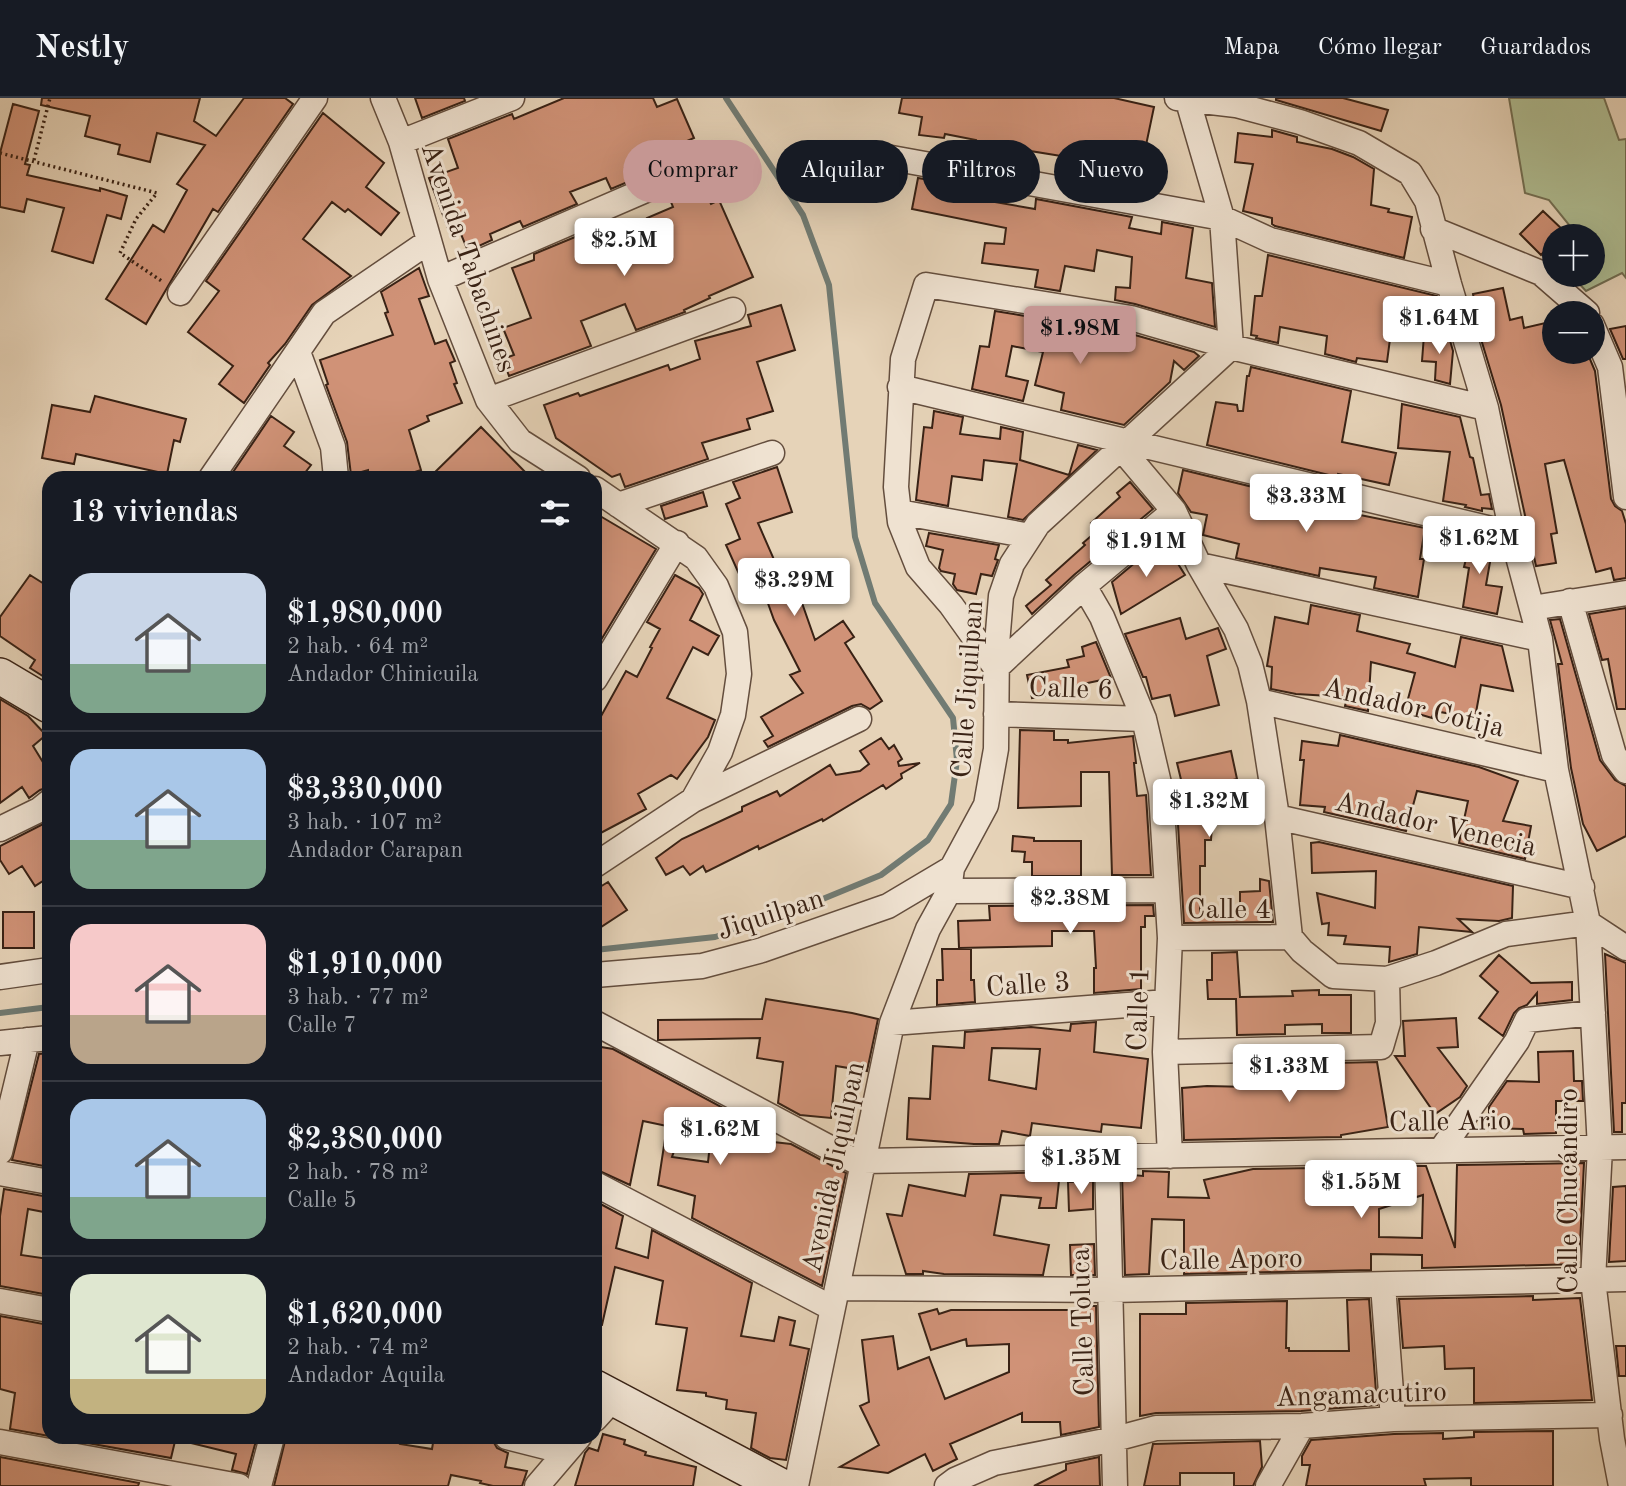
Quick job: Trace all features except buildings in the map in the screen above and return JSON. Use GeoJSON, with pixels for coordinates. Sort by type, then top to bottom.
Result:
{"type":"FeatureCollection","features":[{"type":"Feature","properties":{"kind":"street"},"geometry":{"type":"LineString","coordinates":[[180,293],[315,98]]}},
{"type":"Feature","properties":{"kind":"street","name":"Avenida Tabachines"},"geometry":{"type":"LineString","coordinates":[[383,98],[401,142],[440,279],[488,400],[520,441],[565,471]]}},
{"type":"Feature","properties":{"kind":"street"},"geometry":{"type":"LineString","coordinates":[[401,142],[512,98]]}},
{"type":"Feature","properties":{"kind":"street"},"geometry":{"type":"LineString","coordinates":[[1185,99],[1222,218],[1231,347]]}},
{"type":"Feature","properties":{"kind":"street","name":"Calle Chucándiro"},"geometry":{"type":"LineString","coordinates":[[1185,99],[1236,105],[1300,122],[1359,144],[1410,173],[1427,201],[1448,284],[1486,408],[1512,534],[1540,639],[1556,769],[1588,923],[1600,1148],[1593,1280],[1621,1486]]}},
{"type":"Feature","properties":{"kind":"street"},"geometry":{"type":"LineString","coordinates":[[908,161],[1222,218],[1270,240],[1448,284]]}},
{"type":"Feature","properties":{"kind":"street"},"geometry":{"type":"LineString","coordinates":[[440,279],[623,200]]}},
{"type":"Feature","properties":{"kind":"street"},"geometry":{"type":"LineString","coordinates":[[1433,229],[1541,273],[1573,301]]}},
{"type":"Feature","properties":{"kind":"street"},"geometry":{"type":"LineString","coordinates":[[216,471],[324,313],[428,242]]}},
{"type":"Feature","properties":{"kind":"street"},"geometry":{"type":"LineString","coordinates":[[1174,511],[1084,586],[996,668],[951,605],[918,567],[900,522],[896,487],[903,359],[926,285],[1131,318],[1231,347],[1486,408]]}},
{"type":"Feature","properties":{"kind":"street"},"geometry":{"type":"LineString","coordinates":[[488,400],[733,310]]}},
{"type":"Feature","properties":{"kind":"street"},"geometry":{"type":"LineString","coordinates":[[1605,346],[1618,366],[1626,497]]}},
{"type":"Feature","properties":{"kind":"street","name":"Calle Jiquilpan"},"geometry":{"type":"LineString","coordinates":[[951,879],[986,805],[996,749],[996,668],[1001,596],[1012,564],[1038,524],[1231,347]]}},
{"type":"Feature","properties":{"kind":"street"},"geometry":{"type":"LineString","coordinates":[[298,352],[333,447],[335,471]]}},
{"type":"Feature","properties":{"kind":"street"},"geometry":{"type":"LineString","coordinates":[[900,387],[1125,445],[1512,534]]}},
{"type":"Feature","properties":{"kind":"street"},"geometry":{"type":"LineString","coordinates":[[1125,445],[1174,511],[1199,565],[1236,629],[1251,664],[1277,817],[1290,937],[1302,951],[1333,976],[1387,979],[1436,963],[1506,934],[1588,923],[1626,948]]}},
{"type":"Feature","properties":{"kind":"street"},"geometry":{"type":"LineString","coordinates":[[618,505],[772,453]]}},
{"type":"Feature","properties":{"kind":"street"},"geometry":{"type":"LineString","coordinates":[[602,494],[696,558],[716,586],[735,632],[739,674],[733,715],[720,752],[693,800]]}},
{"type":"Feature","properties":{"kind":"street"},"geometry":{"type":"LineString","coordinates":[[899,512],[1030,536]]}},
{"type":"Feature","properties":{"kind":"street"},"geometry":{"type":"LineString","coordinates":[[602,667],[677,543]]}},
{"type":"Feature","properties":{"kind":"street"},"geometry":{"type":"LineString","coordinates":[[1199,565],[1540,639]]}},
{"type":"Feature","properties":{"kind":"street","name":"Calle 1"},"geometry":{"type":"LineString","coordinates":[[1084,586],[1102,617],[1144,719],[1161,792],[1170,939],[1165,1052],[1170,1156]]}},
{"type":"Feature","properties":{"kind":"street"},"geometry":{"type":"LineString","coordinates":[[1532,608],[1626,593]]}},
{"type":"Feature","properties":{"kind":"street"},"geometry":{"type":"LineString","coordinates":[[1570,601],[1614,755],[1626,771]]}},
{"type":"Feature","properties":{"kind":"street"},"geometry":{"type":"LineString","coordinates":[[0,676],[42,701]]}},
{"type":"Feature","properties":{"kind":"street","name":"Andador Cotija"},"geometry":{"type":"LineString","coordinates":[[1259,701],[1556,769]]}},
{"type":"Feature","properties":{"kind":"street","name":"Calle 6"},"geometry":{"type":"LineString","coordinates":[[996,714],[1144,719]]}},
{"type":"Feature","properties":{"kind":"street"},"geometry":{"type":"LineString","coordinates":[[602,860],[693,800],[859,719]]}},
{"type":"Feature","properties":{"kind":"street"},"geometry":{"type":"LineString","coordinates":[[0,829],[42,808]]}},
{"type":"Feature","properties":{"kind":"street","name":"Andador Venecia"},"geometry":{"type":"LineString","coordinates":[[1277,817],[1582,887]]}},
{"type":"Feature","properties":{"kind":"street"},"geometry":{"type":"LineString","coordinates":[[951,879],[1166,890]]}},
{"type":"Feature","properties":{"kind":"street","name":"Jiquilpan"},"geometry":{"type":"LineString","coordinates":[[602,974],[702,966],[762,950],[888,906],[951,879]]}},
{"type":"Feature","properties":{"kind":"street","name":"Avenida Jiquilpan"},"geometry":{"type":"LineString","coordinates":[[796,1486],[892,1023],[928,929],[951,879]]}},
{"type":"Feature","properties":{"kind":"street","name":"Calle 4"},"geometry":{"type":"LineString","coordinates":[[1170,939],[1290,937]]}},
{"type":"Feature","properties":{"kind":"street"},"geometry":{"type":"LineString","coordinates":[[0,977],[42,971]]}},
{"type":"Feature","properties":{"kind":"street"},"geometry":{"type":"LineString","coordinates":[[1165,1052],[1381,1047],[1388,1023],[1387,979]]}},
{"type":"Feature","properties":{"kind":"street","name":"Calle 3"},"geometry":{"type":"LineString","coordinates":[[892,1023],[1167,1002]]}},
{"type":"Feature","properties":{"kind":"street"},"geometry":{"type":"LineString","coordinates":[[1441,1150],[1517,1041],[1527,1020],[1593,1013]]}},
{"type":"Feature","properties":{"kind":"street"},"geometry":{"type":"LineString","coordinates":[[602,1027],[864,1163]]}},
{"type":"Feature","properties":{"kind":"street"},"geometry":{"type":"LineString","coordinates":[[0,1043],[38,1039],[0,1152]]}},
{"type":"Feature","properties":{"kind":"street","name":"Calle Ario"},"geometry":{"type":"LineString","coordinates":[[864,1163],[1626,1147]]}},
{"type":"Feature","properties":{"kind":"street","name":"Calle Toluca"},"geometry":{"type":"LineString","coordinates":[[1107,1157],[1115,1486]]}},
{"type":"Feature","properties":{"kind":"street"},"geometry":{"type":"LineString","coordinates":[[0,1173],[42,1181]]}},
{"type":"Feature","properties":{"kind":"street"},"geometry":{"type":"LineString","coordinates":[[602,1187],[835,1298]]}},
{"type":"Feature","properties":{"kind":"street","name":"Calle Aporo"},"geometry":{"type":"LineString","coordinates":[[835,1298],[1626,1279]]}},
{"type":"Feature","properties":{"kind":"street"},"geometry":{"type":"LineString","coordinates":[[1383,1284],[1393,1419]]}},
{"type":"Feature","properties":{"kind":"street"},"geometry":{"type":"LineString","coordinates":[[0,1301],[42,1309]]}},
{"type":"Feature","properties":{"kind":"street"},"geometry":{"type":"LineString","coordinates":[[602,1402],[780,1486]]}},
{"type":"Feature","properties":{"kind":"street","name":"Angamacutiro"},"geometry":{"type":"LineString","coordinates":[[947,1486],[995,1463],[1156,1428],[1302,1426],[1393,1419],[1616,1435]]}},
{"type":"Feature","properties":{"kind":"street"},"geometry":{"type":"LineString","coordinates":[[1268,1486],[1302,1426]]}},
{"type":"Feature","properties":{"kind":"street"},"geometry":{"type":"LineString","coordinates":[[0,1441],[239,1486]]}},
{"type":"Feature","properties":{"kind":"street"},"geometry":{"type":"LineString","coordinates":[[259,1486],[270,1444]]}},
{"type":"Feature","properties":{"kind":"street"},"geometry":{"type":"LineString","coordinates":[[537,1486],[573,1444]]}},
{"type":"Feature","properties":{"kind":"path"},"geometry":{"type":"LineString","coordinates":[[34,161],[50,98]]}},
{"type":"Feature","properties":{"kind":"path"},"geometry":{"type":"LineString","coordinates":[[0,153],[158,193],[136,219],[120,253],[180,293]]}},
{"type":"Feature","properties":{"kind":"green space"},"geometry":{"type":"Polygon","coordinates":[[[1509,98],[1604,98],[1619,140],[1626,139],[1626,278],[1622,273],[1605,282],[1605,224],[1568,224],[1549,200],[1525,193],[1509,98]]]}},
{"type":"Feature","properties":{"kind":"waterway"},"geometry":{"type":"LineString","coordinates":[[602,949],[715,937],[779,917],[881,875],[928,840],[951,804],[957,760],[953,718],[875,603],[855,537],[829,285],[803,215],[726,98]]}},
{"type":"Feature","properties":{"kind":"waterway"},"geometry":{"type":"LineString","coordinates":[[0,1013],[42,1008]]}}]}
